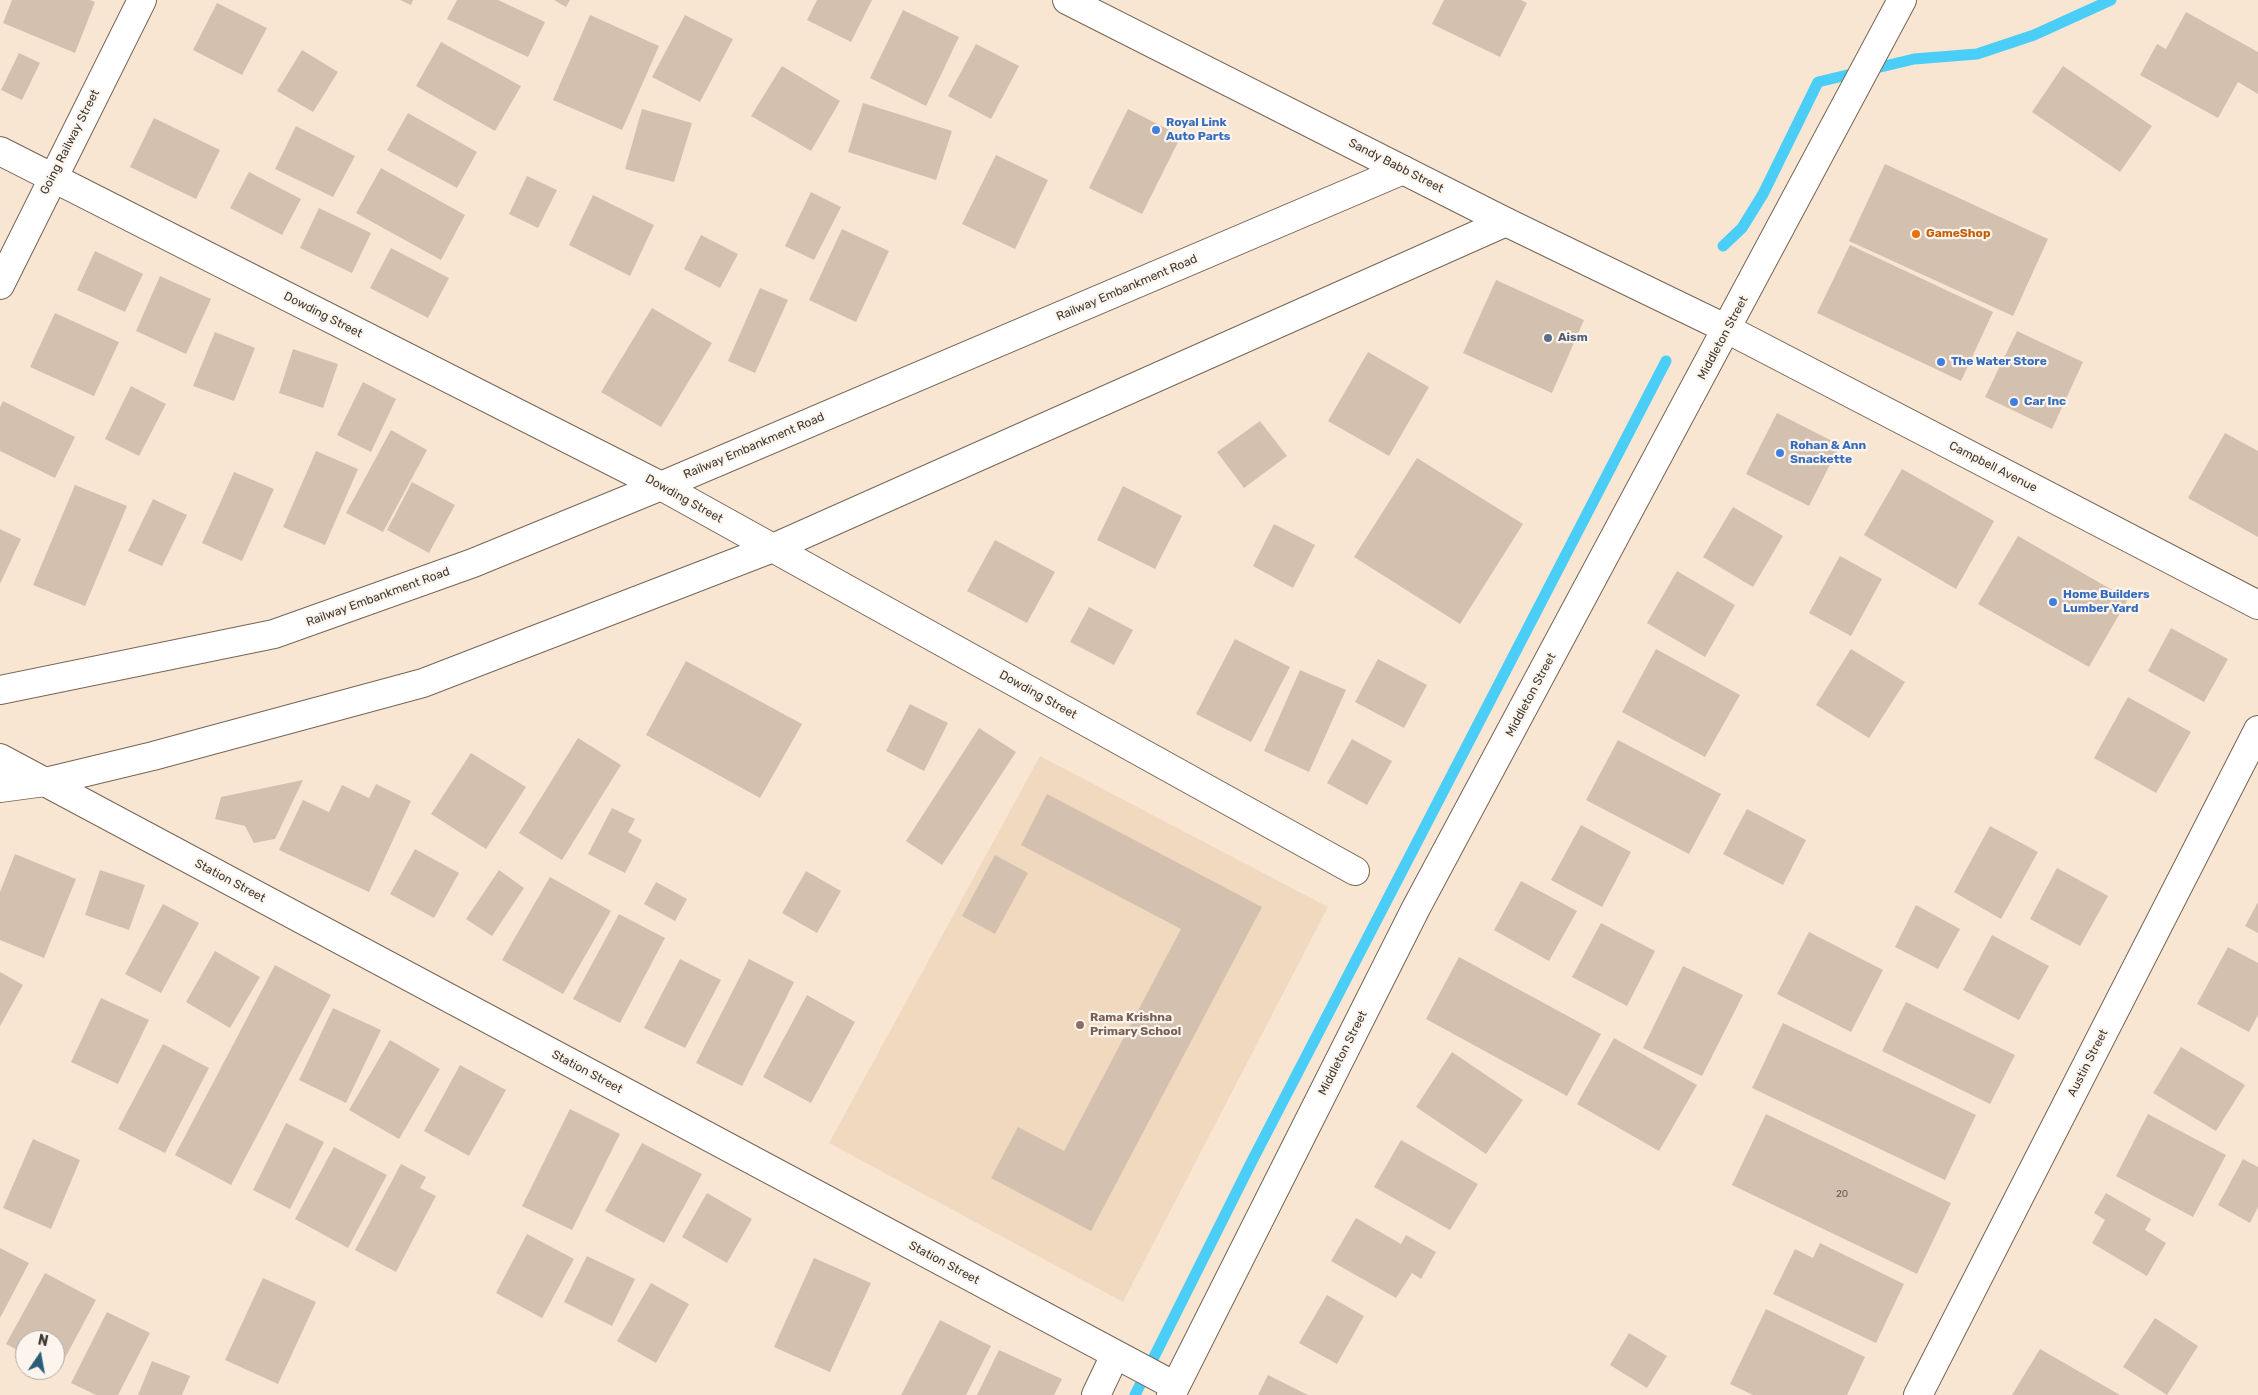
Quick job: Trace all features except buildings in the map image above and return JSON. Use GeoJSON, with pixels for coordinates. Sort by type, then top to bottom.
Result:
{"type":"FeatureCollection","features":[{"type":"Feature","properties":{"kind":"street","name":"Going Railway Street"},"geometry":{"type":"LineString","coordinates":[[0,285],[142,0]]}},
{"type":"Feature","properties":{"kind":"street","name":"Sandy Babb Street"},"geometry":{"type":"LineString","coordinates":[[1067,0],[1506,222],[1727,329]]}},
{"type":"Feature","properties":{"kind":"street","name":"Middleton Street"},"geometry":{"type":"LineString","coordinates":[[1173,1391],[1416,908],[1902,0]]}},
{"type":"Feature","properties":{"kind":"street","name":"Dowding Street"},"geometry":{"type":"LineString","coordinates":[[0,151],[661,486],[1355,871]]}},
{"type":"Feature","properties":{"kind":"street","name":"Railway Embankment Road"},"geometry":{"type":"LineString","coordinates":[[0,690],[274,634],[474,563],[661,486],[1403,170]]}},
{"type":"Feature","properties":{"kind":"street"},"geometry":{"type":"LineString","coordinates":[[0,788],[45,782],[153,756],[423,683],[773,548],[1506,222]]}},
{"type":"Feature","properties":{"kind":"street","name":"Campbell Avenue"},"geometry":{"type":"LineString","coordinates":[[1727,329],[2258,605]]}},
{"type":"Feature","properties":{"kind":"street","name":"Austin Street"},"geometry":{"type":"LineString","coordinates":[[1918,1395],[2258,730]]}},
{"type":"Feature","properties":{"kind":"street","name":"Station Street"},"geometry":{"type":"LineString","coordinates":[[0,758],[1115,1355],[1173,1391]]}},
{"type":"Feature","properties":{"kind":"street"},"geometry":{"type":"LineString","coordinates":[[1096,1395],[1115,1355]]}},
{"type":"Feature","properties":{"kind":"shaded area","name":"Rama Krishna Primary School"},"geometry":{"type":"Polygon","coordinates":[[[1040,756],[1328,907],[1123,1302],[829,1143],[1040,756]]]}},
{"type":"Feature","properties":{"kind":"waterway"},"geometry":{"type":"LineString","coordinates":[[1723,246],[1742,228],[1763,194],[1818,82],[1914,59],[1977,54],[2034,35],[2111,0]]}},
{"type":"Feature","properties":{"kind":"waterway"},"geometry":{"type":"LineString","coordinates":[[1135,1395],[1252,1161],[1666,361]]}},
{"type":"Feature","properties":{"kind":"place","name":"Royal Link Auto Parts"},"geometry":{"type":"Point","coordinates":[1156,130]}},
{"type":"Feature","properties":{"kind":"place","name":"GameShop"},"geometry":{"type":"Point","coordinates":[1916,234]}},
{"type":"Feature","properties":{"kind":"place","name":"Aism"},"geometry":{"type":"Point","coordinates":[1548,338]}},
{"type":"Feature","properties":{"kind":"place","name":"The Water Store"},"geometry":{"type":"Point","coordinates":[1941,362]}},
{"type":"Feature","properties":{"kind":"place","name":"Car Inc"},"geometry":{"type":"Point","coordinates":[2014,402]}},
{"type":"Feature","properties":{"kind":"place","name":"Rohan & Ann Snackette"},"geometry":{"type":"Point","coordinates":[1780,453]}},
{"type":"Feature","properties":{"kind":"place","name":"Home Builders Lumber Yard"},"geometry":{"type":"Point","coordinates":[2053,602]}},
{"type":"Feature","properties":{"kind":"place","name":"Rama Krishna Primary School"},"geometry":{"type":"Point","coordinates":[1080,1025]}}]}
